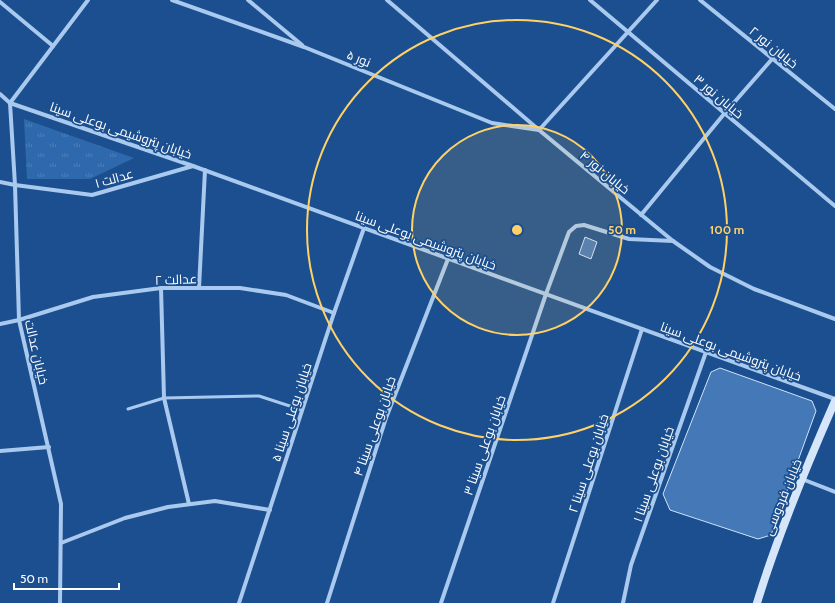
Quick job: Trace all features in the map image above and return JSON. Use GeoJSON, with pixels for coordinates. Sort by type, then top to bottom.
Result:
{"type":"FeatureCollection","features":[{"type":"Feature","properties":{"kind":"street"},"geometry":{"type":"LineString","coordinates":[[10,102],[88,0]]}},
{"type":"Feature","properties":{"kind":"street","name":"نور ۵"},"geometry":{"type":"LineString","coordinates":[[172,0],[304,47],[492,123],[539,130]]}},
{"type":"Feature","properties":{"kind":"street"},"geometry":{"type":"LineString","coordinates":[[248,0],[304,47]]}},
{"type":"Feature","properties":{"kind":"street","name":"خیابان نور ۴"},"geometry":{"type":"LineString","coordinates":[[387,0],[673,242],[710,267],[754,289],[835,319]]}},
{"type":"Feature","properties":{"kind":"street","name":"خیابان نور ۳"},"geometry":{"type":"LineString","coordinates":[[590,0],[835,206]]}},
{"type":"Feature","properties":{"kind":"street"},"geometry":{"type":"LineString","coordinates":[[539,130],[657,0]]}},
{"type":"Feature","properties":{"kind":"street","name":"خیابان نور ۲"},"geometry":{"type":"LineString","coordinates":[[700,0],[835,109]]}},
{"type":"Feature","properties":{"kind":"street"},"geometry":{"type":"LineString","coordinates":[[0,2],[53,46]]}},
{"type":"Feature","properties":{"kind":"street"},"geometry":{"type":"LineString","coordinates":[[641,214],[724,114],[773,58]]}},
{"type":"Feature","properties":{"kind":"street","name":"خیابان پتروشیمی بوعلی سینا"},"geometry":{"type":"LineString","coordinates":[[0,94],[10,102],[205,170],[835,400]]}},
{"type":"Feature","properties":{"kind":"street","name":"خیابان عدالت"},"geometry":{"type":"LineString","coordinates":[[10,102],[15,185],[19,320],[61,504],[60,603]]}},
{"type":"Feature","properties":{"kind":"street","name":"عدالت ۱"},"geometry":{"type":"LineString","coordinates":[[0,182],[92,195],[193,166]]}},
{"type":"Feature","properties":{"kind":"street"},"geometry":{"type":"LineString","coordinates":[[199,288],[205,170]]}},
{"type":"Feature","properties":{"kind":"street","name":"خیابان بوعلی سینا ۳"},"geometry":{"type":"LineString","coordinates":[[441,603],[546,294],[569,232],[576,226],[584,225],[629,239],[673,242]]}},
{"type":"Feature","properties":{"kind":"street","name":"خیابان بوعلی سینا ۵"},"geometry":{"type":"LineString","coordinates":[[239,603],[334,313],[364,228]]}},
{"type":"Feature","properties":{"kind":"street","name":"خیابان بوعلی سینا ۴"},"geometry":{"type":"LineString","coordinates":[[327,603],[386,418],[448,259]]}},
{"type":"Feature","properties":{"kind":"street"},"geometry":{"type":"LineString","coordinates":[[162,288],[164,398],[189,504]]}},
{"type":"Feature","properties":{"kind":"street","name":"عدالت ۲"},"geometry":{"type":"LineString","coordinates":[[0,324],[19,320],[93,297],[162,288],[240,288],[286,295],[334,313]]}},
{"type":"Feature","properties":{"kind":"street","name":"خیابان بوعلی سینا ۲"},"geometry":{"type":"LineString","coordinates":[[553,603],[642,329]]}},
{"type":"Feature","properties":{"kind":"street","name":"خیابان بوعلی سینا ۱"},"geometry":{"type":"LineString","coordinates":[[623,603],[632,565],[706,352]]}},
{"type":"Feature","properties":{"kind":"street","name":"خیابان فردوسی"},"geometry":{"type":"LineString","coordinates":[[757,603],[770,560],[835,400]]}},
{"type":"Feature","properties":{"kind":"street"},"geometry":{"type":"LineString","coordinates":[[0,451],[49,447]]}},
{"type":"Feature","properties":{"kind":"street"},"geometry":{"type":"LineString","coordinates":[[802,479],[835,492]]}},
{"type":"Feature","properties":{"kind":"street"},"geometry":{"type":"LineString","coordinates":[[61,543],[125,518],[168,507],[215,501],[270,510]]}},
{"type":"Feature","properties":{"kind":"lane"},"geometry":{"type":"LineString","coordinates":[[128,409],[164,398],[259,396],[302,410]]}},
{"type":"Feature","properties":{"kind":"green space"},"geometry":{"type":"Polygon","coordinates":[[[24,119],[134,158],[90,179],[27,179],[24,119]]]}},
{"type":"Feature","properties":{"kind":"building"},"geometry":{"type":"Polygon","coordinates":[[[585,237],[597,242],[591,259],[579,254],[585,237]]]}},
{"type":"Feature","properties":{"kind":"building"},"geometry":{"type":"Polygon","coordinates":[[[720,368],[812,401],[816,411],[771,535],[758,539],[670,510],[663,494],[711,372],[720,368]]]}}]}
